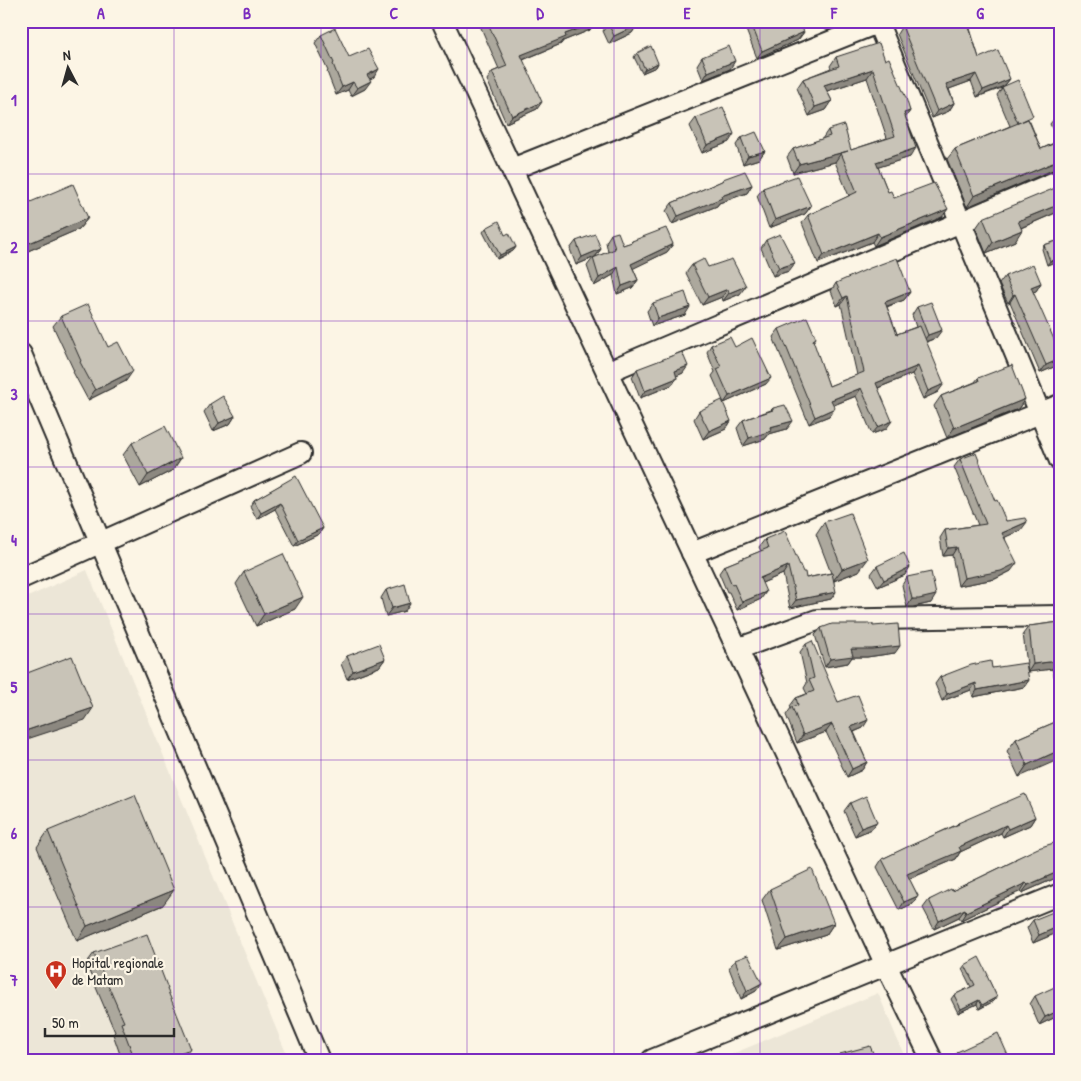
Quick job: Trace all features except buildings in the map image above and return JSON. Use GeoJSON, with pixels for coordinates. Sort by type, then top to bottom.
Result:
{"type":"FeatureCollection","features":[{"type":"Feature","properties":{"kind":"street"},"geometry":{"type":"LineString","coordinates":[[442,21],[932,1060]]}},
{"type":"Feature","properties":{"kind":"street"},"geometry":{"type":"LineString","coordinates":[[512,169],[879,22],[1060,461]]}},
{"type":"Feature","properties":{"kind":"street"},"geometry":{"type":"LineString","coordinates":[[607,372],[1060,180]]}},
{"type":"Feature","properties":{"kind":"street"},"geometry":{"type":"LineString","coordinates":[[21,354],[319,1060]]}},
{"type":"Feature","properties":{"kind":"street"},"geometry":{"type":"LineString","coordinates":[[692,553],[1060,405]]}},
{"type":"Feature","properties":{"kind":"street"},"geometry":{"type":"LineString","coordinates":[[21,578],[301,453]]}},
{"type":"Feature","properties":{"kind":"street"},"geometry":{"type":"LineString","coordinates":[[737,649],[817,620],[1060,616]]}},
{"type":"Feature","properties":{"kind":"street"},"geometry":{"type":"LineString","coordinates":[[652,1060],[1060,894]]}},
{"type":"Feature","properties":{"kind":"shaded area"},"geometry":{"type":"Polygon","coordinates":[[[87,570],[289,1060],[21,1060],[21,600],[87,570]]]}},
{"type":"Feature","properties":{"kind":"shaded area"},"geometry":{"type":"Polygon","coordinates":[[[878,993],[906,1060],[718,1060],[878,993]]]}},
{"type":"Feature","properties":{"kind":"place","name":"Hopital regionale de Matam"},"geometry":{"type":"Point","coordinates":[56,990]}}]}
